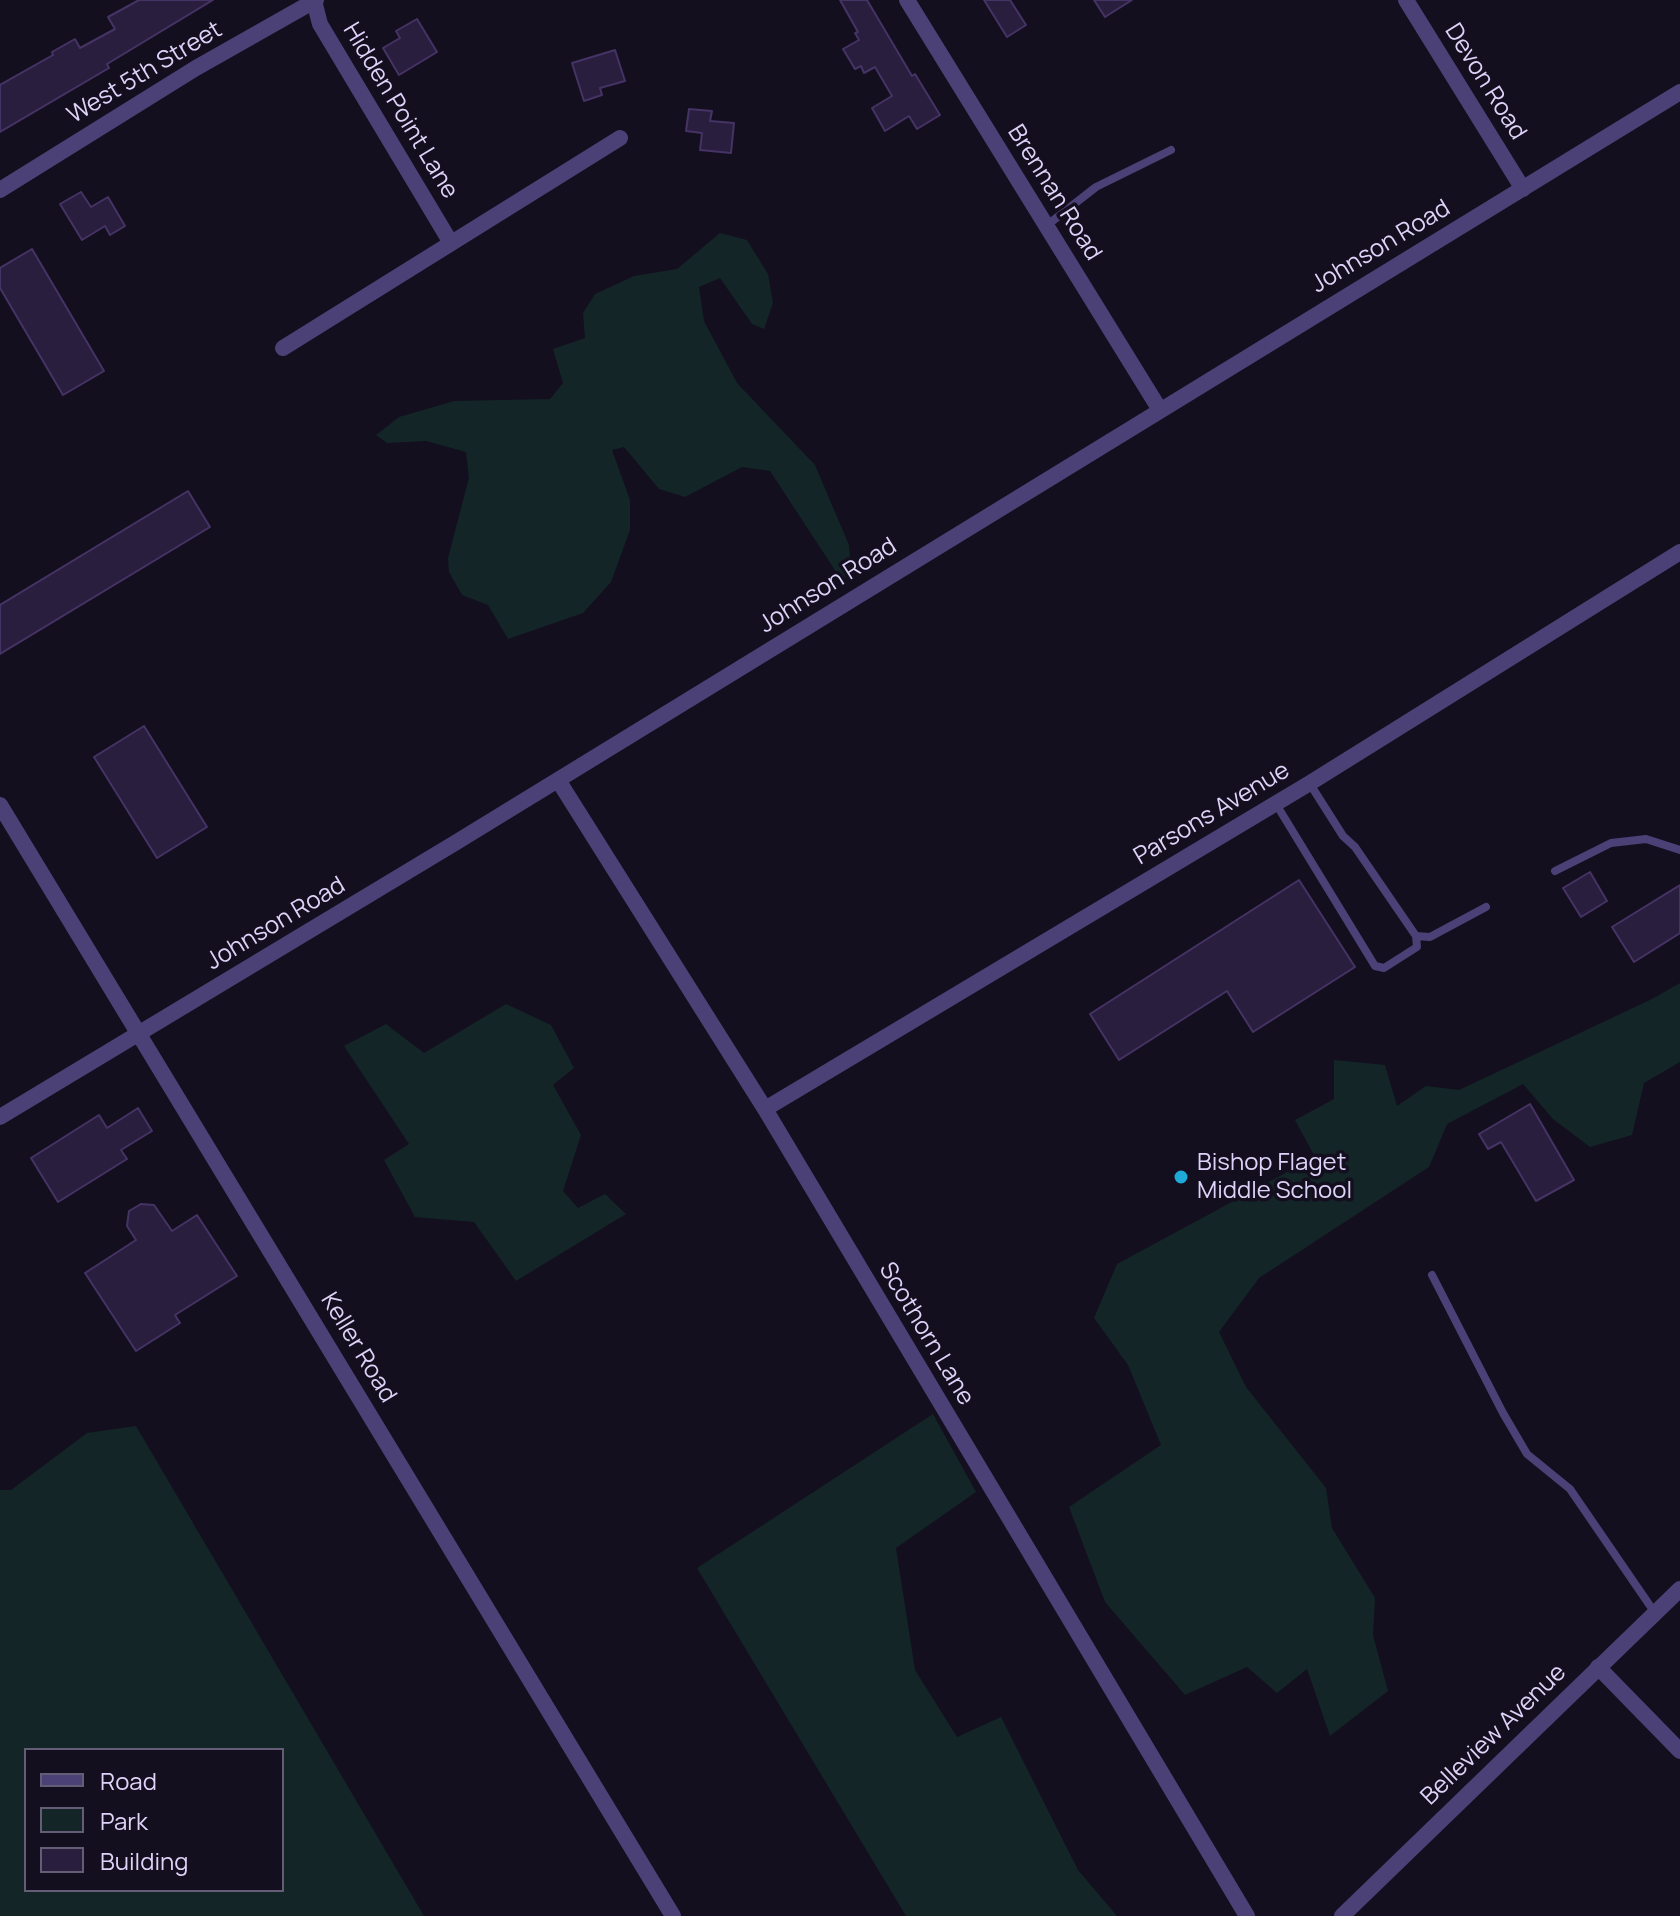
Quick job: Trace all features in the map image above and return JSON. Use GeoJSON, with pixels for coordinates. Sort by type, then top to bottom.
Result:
{"type":"FeatureCollection","features":[{"type":"Feature","properties":{"kind":"street","name":"West 5th Street"},"geometry":{"type":"LineString","coordinates":[[0,190],[196,68],[315,0]]}},
{"type":"Feature","properties":{"kind":"street","name":"Hidden Point Lane"},"geometry":{"type":"LineString","coordinates":[[315,0],[320,24],[451,243]]}},
{"type":"Feature","properties":{"kind":"street","name":"Brennan Road"},"geometry":{"type":"LineString","coordinates":[[907,0],[1160,410]]}},
{"type":"Feature","properties":{"kind":"street","name":"Devon Road"},"geometry":{"type":"LineString","coordinates":[[1406,0],[1523,189]]}},
{"type":"Feature","properties":{"kind":"street","name":"Johnson Road"},"geometry":{"type":"LineString","coordinates":[[0,1117],[558,780],[1680,92]]}},
{"type":"Feature","properties":{"kind":"street"},"geometry":{"type":"LineString","coordinates":[[283,348],[620,138]]}},
{"type":"Feature","properties":{"kind":"street","name":"Parsons Avenue"},"geometry":{"type":"LineString","coordinates":[[765,1109],[1276,804],[1680,552]]}},
{"type":"Feature","properties":{"kind":"street","name":"Scothorn Lane"},"geometry":{"type":"LineString","coordinates":[[558,780],[765,1109],[1247,1916]]}},
{"type":"Feature","properties":{"kind":"street","name":"Keller Road"},"geometry":{"type":"LineString","coordinates":[[0,805],[673,1916]]}},
{"type":"Feature","properties":{"kind":"street","name":"Belleview Avenue"},"geometry":{"type":"LineString","coordinates":[[1342,1916],[1680,1589]]}},
{"type":"Feature","properties":{"kind":"street"},"geometry":{"type":"LineString","coordinates":[[1598,1667],[1680,1751]]}},
{"type":"Feature","properties":{"kind":"lane"},"geometry":{"type":"LineString","coordinates":[[1046,226],[1096,187],[1171,150]]}},
{"type":"Feature","properties":{"kind":"lane"},"geometry":{"type":"LineString","coordinates":[[1276,804],[1375,966],[1384,968],[1417,947],[1416,936],[1355,847],[1343,836],[1310,783]]}},
{"type":"Feature","properties":{"kind":"lane"},"geometry":{"type":"LineString","coordinates":[[1555,871],[1611,843],[1646,839],[1680,850]]}},
{"type":"Feature","properties":{"kind":"lane"},"geometry":{"type":"LineString","coordinates":[[1416,936],[1430,937],[1486,907]]}},
{"type":"Feature","properties":{"kind":"lane"},"geometry":{"type":"LineString","coordinates":[[1432,1275],[1527,1454],[1570,1489],[1655,1613]]}},
{"type":"Feature","properties":{"kind":"green space"},"geometry":{"type":"Polygon","coordinates":[[[720,233],[747,240],[768,274],[773,303],[764,329],[752,324],[720,278],[699,287],[704,321],[737,383],[815,465],[849,545],[851,572],[842,581],[770,471],[742,467],[685,497],[659,489],[624,447],[612,450],[630,500],[630,530],[611,582],[583,613],[508,639],[488,605],[462,595],[449,572],[448,558],[469,478],[466,452],[426,441],[387,443],[376,435],[399,417],[454,401],[550,399],[563,383],[553,349],[585,338],[583,313],[595,294],[634,276],[677,269],[720,233]]]}},
{"type":"Feature","properties":{"kind":"green space"},"geometry":{"type":"Polygon","coordinates":[[[1680,983],[1680,1062],[1644,1083],[1632,1135],[1590,1147],[1553,1119],[1523,1084],[1447,1124],[1429,1167],[1259,1278],[1219,1332],[1246,1387],[1326,1488],[1332,1528],[1375,1598],[1373,1635],[1388,1691],[1330,1736],[1307,1669],[1277,1693],[1247,1667],[1185,1695],[1105,1602],[1069,1507],[1161,1445],[1128,1365],[1094,1318],[1117,1264],[1315,1157],[1295,1120],[1334,1099],[1334,1060],[1385,1065],[1397,1106],[1426,1086],[1459,1090],[1680,983]]]}},
{"type":"Feature","properties":{"kind":"green space"},"geometry":{"type":"Polygon","coordinates":[[[506,1004],[551,1025],[574,1068],[553,1085],[581,1135],[563,1191],[578,1208],[605,1194],[626,1214],[516,1281],[474,1222],[415,1217],[384,1160],[409,1144],[344,1046],[386,1024],[424,1053],[506,1004]]]}},
{"type":"Feature","properties":{"kind":"green space"},"geometry":{"type":"Polygon","coordinates":[[[933,1414],[976,1492],[896,1548],[915,1670],[957,1737],[1001,1717],[1078,1870],[1117,1916],[906,1916],[697,1568],[933,1414]]]}},
{"type":"Feature","properties":{"kind":"green space"},"geometry":{"type":"Polygon","coordinates":[[[136,1426],[424,1916],[0,1916],[0,1490],[11,1490],[87,1433],[136,1426]]]}},
{"type":"Feature","properties":{"kind":"building"},"geometry":{"type":"Polygon","coordinates":[[[139,0],[213,0],[107,64],[109,68],[0,132],[0,85],[75,39],[80,48],[115,29],[108,17],[139,0]]]}},
{"type":"Feature","properties":{"kind":"building"},"geometry":{"type":"Polygon","coordinates":[[[840,0],[867,0],[912,76],[915,74],[940,115],[917,129],[909,116],[885,131],[872,108],[892,96],[875,67],[864,73],[861,66],[855,69],[843,49],[859,40],[855,33],[858,32],[840,0]]]}},
{"type":"Feature","properties":{"kind":"building"},"geometry":{"type":"Polygon","coordinates":[[[984,0],[1010,0],[1026,25],[1007,37],[984,0]]]}},
{"type":"Feature","properties":{"kind":"building"},"geometry":{"type":"Polygon","coordinates":[[[1094,0],[1132,0],[1105,17],[1094,0]]]}},
{"type":"Feature","properties":{"kind":"building"},"geometry":{"type":"Polygon","coordinates":[[[417,19],[437,52],[399,75],[383,48],[400,38],[396,31],[417,19]]]}},
{"type":"Feature","properties":{"kind":"building"},"geometry":{"type":"Polygon","coordinates":[[[615,50],[625,81],[600,88],[602,95],[584,101],[572,63],[615,50]]]}},
{"type":"Feature","properties":{"kind":"building"},"geometry":{"type":"Polygon","coordinates":[[[689,109],[712,111],[710,121],[734,123],[731,153],[700,150],[702,133],[686,131],[689,109]]]}},
{"type":"Feature","properties":{"kind":"building"},"geometry":{"type":"Polygon","coordinates":[[[81,192],[91,207],[108,197],[125,226],[110,235],[105,226],[82,240],[60,204],[81,192]]]}},
{"type":"Feature","properties":{"kind":"building"},"geometry":{"type":"Polygon","coordinates":[[[32,249],[104,371],[63,395],[0,288],[0,268],[32,249]]]}},
{"type":"Feature","properties":{"kind":"building"},"geometry":{"type":"Polygon","coordinates":[[[188,491],[210,527],[0,654],[0,605],[188,491]]]}},
{"type":"Feature","properties":{"kind":"building"},"geometry":{"type":"Polygon","coordinates":[[[144,726],[207,827],[157,858],[94,757],[144,726]]]}},
{"type":"Feature","properties":{"kind":"building"},"geometry":{"type":"Polygon","coordinates":[[[1590,872],[1607,901],[1581,917],[1563,888],[1590,872]]]}},
{"type":"Feature","properties":{"kind":"building"},"geometry":{"type":"Polygon","coordinates":[[[1299,880],[1355,967],[1253,1032],[1227,991],[1119,1060],[1090,1014],[1299,880]]]}},
{"type":"Feature","properties":{"kind":"building"},"geometry":{"type":"Polygon","coordinates":[[[1680,885],[1680,933],[1634,962],[1612,927],[1680,885]]]}},
{"type":"Feature","properties":{"kind":"building"},"geometry":{"type":"Polygon","coordinates":[[[1530,1104],[1574,1180],[1536,1201],[1501,1142],[1488,1149],[1479,1134],[1530,1104]]]}},
{"type":"Feature","properties":{"kind":"building"},"geometry":{"type":"Polygon","coordinates":[[[138,1108],[152,1131],[121,1150],[127,1159],[58,1202],[31,1158],[99,1115],[107,1128],[138,1108]]]}},
{"type":"Feature","properties":{"kind":"building"},"geometry":{"type":"Polygon","coordinates":[[[141,1204],[154,1205],[172,1231],[197,1215],[237,1276],[175,1315],[180,1323],[136,1351],[85,1273],[136,1240],[127,1226],[129,1211],[141,1204]]]}},
{"type":"Feature","properties":{"kind":"place","name":"Bishop Flaget Middle School"},"geometry":{"type":"Point","coordinates":[1181,1177]}}]}
